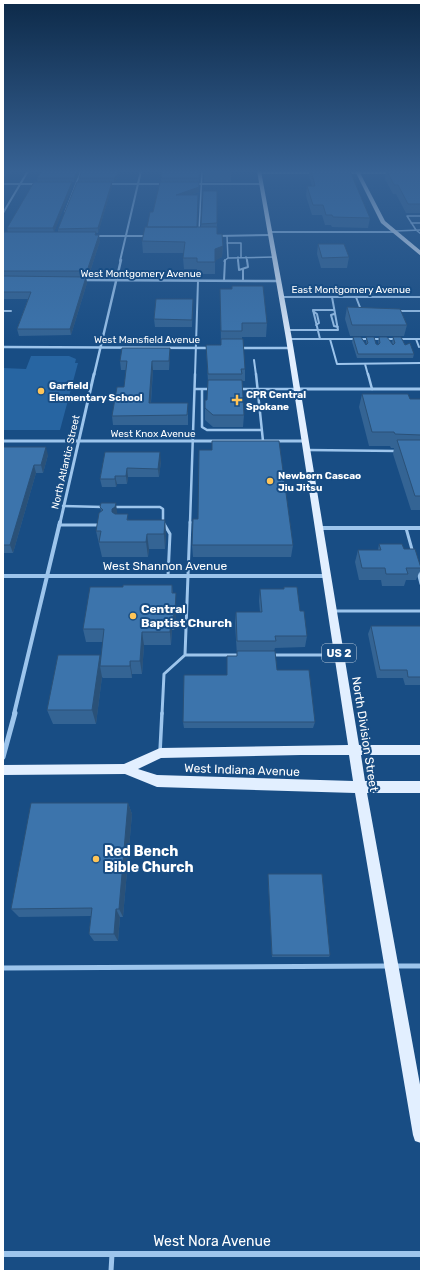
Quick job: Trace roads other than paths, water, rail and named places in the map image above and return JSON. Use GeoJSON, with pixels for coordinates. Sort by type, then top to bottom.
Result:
{"type":"FeatureCollection","features":[{"type":"Feature","properties":{"kind":"main road","name":"North Division Street"},"geometry":{"type":"LineString","coordinates":[[269,230],[320,528],[360,787],[421,1135]]}},
{"type":"Feature","properties":{"kind":"main road"},"geometry":{"type":"LineString","coordinates":[[393,232],[421,254]]}},
{"type":"Feature","properties":{"kind":"main road","name":"West Indiana Avenue"},"geometry":{"type":"LineString","coordinates":[[126,769],[160,753],[421,750]]}},
{"type":"Feature","properties":{"kind":"main road","name":"West Indiana Avenue"},"geometry":{"type":"LineString","coordinates":[[3,770],[126,769],[157,782],[421,787]]}},
{"type":"Feature","properties":{"kind":"street","name":"North Atlantic Street"},"geometry":{"type":"LineString","coordinates":[[3,757],[128,230]]}},
{"type":"Feature","properties":{"kind":"street"},"geometry":{"type":"LineString","coordinates":[[213,236],[393,232]]}},
{"type":"Feature","properties":{"kind":"street"},"geometry":{"type":"LineString","coordinates":[[92,236],[153,236]]}},
{"type":"Feature","properties":{"kind":"street","name":"West Montgomery Avenue"},"geometry":{"type":"LineString","coordinates":[[79,280],[278,281]]}},
{"type":"Feature","properties":{"kind":"street","name":"East Montgomery Avenue"},"geometry":{"type":"LineString","coordinates":[[281,297],[421,297]]}},
{"type":"Feature","properties":{"kind":"street"},"geometry":{"type":"LineString","coordinates":[[233,348],[289,339]]}},
{"type":"Feature","properties":{"kind":"street","name":"West Mansfield Avenue"},"geometry":{"type":"LineString","coordinates":[[3,347],[211,348]]}},
{"type":"Feature","properties":{"kind":"street"},"geometry":{"type":"LineString","coordinates":[[296,389],[421,389]]}},
{"type":"Feature","properties":{"kind":"street","name":"West Knox Avenue"},"geometry":{"type":"LineString","coordinates":[[3,441],[263,441],[305,446]]}},
{"type":"Feature","properties":{"kind":"street"},"geometry":{"type":"LineString","coordinates":[[320,528],[421,528]]}},
{"type":"Feature","properties":{"kind":"street","name":"West Shannon Avenue"},"geometry":{"type":"LineString","coordinates":[[3,576],[327,576]]}},
{"type":"Feature","properties":{"kind":"street","name":"West Nora Avenue"},"geometry":{"type":"LineString","coordinates":[[3,1254],[421,1254]]}},
{"type":"Feature","properties":{"kind":"lane"},"geometry":{"type":"LineString","coordinates":[[199,230],[199,236]]}},
{"type":"Feature","properties":{"kind":"lane"},"geometry":{"type":"LineString","coordinates":[[393,232],[411,230]]}},
{"type":"Feature","properties":{"kind":"lane"},"geometry":{"type":"LineString","coordinates":[[417,230],[421,234]]}},
{"type":"Feature","properties":{"kind":"lane"},"geometry":{"type":"LineString","coordinates":[[227,236],[228,258]]}},
{"type":"Feature","properties":{"kind":"lane"},"geometry":{"type":"LineString","coordinates":[[227,243],[241,243],[241,257]]}},
{"type":"Feature","properties":{"kind":"lane"},"geometry":{"type":"LineString","coordinates":[[238,257],[239,270],[248,267],[246,257]]}},
{"type":"Feature","properties":{"kind":"lane"},"geometry":{"type":"LineString","coordinates":[[224,281],[224,260],[228,258],[275,257]]}},
{"type":"Feature","properties":{"kind":"lane"},"geometry":{"type":"LineString","coordinates":[[242,269],[243,281]]}},
{"type":"Feature","properties":{"kind":"lane"},"geometry":{"type":"LineString","coordinates":[[185,655],[198,281]]}},
{"type":"Feature","properties":{"kind":"lane"},"geometry":{"type":"LineString","coordinates":[[289,339],[318,330],[338,330],[338,328],[334,326],[331,315],[334,314],[333,310],[335,306],[332,297]]}},
{"type":"Feature","properties":{"kind":"lane"},"geometry":{"type":"LineString","coordinates":[[356,297],[361,311]]}},
{"type":"Feature","properties":{"kind":"lane"},"geometry":{"type":"LineString","coordinates":[[320,339],[316,325],[320,323],[317,314],[313,310],[333,310]]}},
{"type":"Feature","properties":{"kind":"lane"},"geometry":{"type":"LineString","coordinates":[[3,311],[11,311]]}},
{"type":"Feature","properties":{"kind":"lane"},"geometry":{"type":"LineString","coordinates":[[391,311],[421,311]]}},
{"type":"Feature","properties":{"kind":"lane"},"geometry":{"type":"LineString","coordinates":[[289,339],[421,339]]}},
{"type":"Feature","properties":{"kind":"lane"},"geometry":{"type":"LineString","coordinates":[[330,339],[337,364],[421,363]]}},
{"type":"Feature","properties":{"kind":"lane"},"geometry":{"type":"LineString","coordinates":[[362,339],[363,343]]}},
{"type":"Feature","properties":{"kind":"lane"},"geometry":{"type":"LineString","coordinates":[[375,339],[376,343]]}},
{"type":"Feature","properties":{"kind":"lane"},"geometry":{"type":"LineString","coordinates":[[388,339],[390,343]]}},
{"type":"Feature","properties":{"kind":"lane"},"geometry":{"type":"LineString","coordinates":[[402,339],[404,343]]}},
{"type":"Feature","properties":{"kind":"lane"},"geometry":{"type":"LineString","coordinates":[[416,339],[419,347]]}},
{"type":"Feature","properties":{"kind":"lane"},"geometry":{"type":"LineString","coordinates":[[368,358],[370,364]]}},
{"type":"Feature","properties":{"kind":"lane"},"geometry":{"type":"LineString","coordinates":[[381,358],[383,363]]}},
{"type":"Feature","properties":{"kind":"lane"},"geometry":{"type":"LineString","coordinates":[[396,358],[398,363]]}},
{"type":"Feature","properties":{"kind":"lane"},"geometry":{"type":"LineString","coordinates":[[410,358],[412,363]]}},
{"type":"Feature","properties":{"kind":"lane"},"geometry":{"type":"LineString","coordinates":[[254,360],[263,441]]}},
{"type":"Feature","properties":{"kind":"lane"},"geometry":{"type":"LineString","coordinates":[[365,364],[372,389]]}},
{"type":"Feature","properties":{"kind":"lane"},"geometry":{"type":"LineString","coordinates":[[195,389],[217,389]]}},
{"type":"Feature","properties":{"kind":"lane"},"geometry":{"type":"LineString","coordinates":[[202,389],[202,427],[207,430],[261,430]]}},
{"type":"Feature","properties":{"kind":"lane"},"geometry":{"type":"LineString","coordinates":[[233,389],[296,389]]}},
{"type":"Feature","properties":{"kind":"lane"},"geometry":{"type":"LineString","coordinates":[[305,446],[405,450]]}},
{"type":"Feature","properties":{"kind":"lane"},"geometry":{"type":"LineString","coordinates":[[63,506],[160,507],[163,510],[163,525],[170,534],[168,576]]}},
{"type":"Feature","properties":{"kind":"lane"},"geometry":{"type":"LineString","coordinates":[[59,525],[103,525]]}},
{"type":"Feature","properties":{"kind":"lane"},"geometry":{"type":"LineString","coordinates":[[156,525],[163,525]]}},
{"type":"Feature","properties":{"kind":"lane"},"geometry":{"type":"LineString","coordinates":[[406,528],[413,554]]}},
{"type":"Feature","properties":{"kind":"lane"},"geometry":{"type":"LineString","coordinates":[[417,569],[421,584]]}},
{"type":"Feature","properties":{"kind":"lane"},"geometry":{"type":"LineString","coordinates":[[333,611],[421,611]]}},
{"type":"Feature","properties":{"kind":"lane"},"geometry":{"type":"LineString","coordinates":[[160,753],[164,674],[185,655],[246,655]]}},
{"type":"Feature","properties":{"kind":"lane"},"geometry":{"type":"LineString","coordinates":[[268,655],[340,655]]}},
{"type":"Feature","properties":{"kind":"lane"},"geometry":{"type":"LineString","coordinates":[[3,968],[421,966]]}},
{"type":"Feature","properties":{"kind":"lane"},"geometry":{"type":"LineString","coordinates":[[111,1271],[112,1254]]}},
{"type":"Feature","properties":{"kind":"place","name":"Garfield Elementary School"},"geometry":{"type":"Point","coordinates":[41,391]}},
{"type":"Feature","properties":{"kind":"place","name":"CPR Central Spokane"},"geometry":{"type":"Point","coordinates":[237,400]}},
{"type":"Feature","properties":{"kind":"place","name":"Newborn Cascao Jiu Jitsu"},"geometry":{"type":"Point","coordinates":[270,481]}},
{"type":"Feature","properties":{"kind":"place","name":"Central Baptist Church"},"geometry":{"type":"Point","coordinates":[133,616]}},
{"type":"Feature","properties":{"kind":"place","name":"Red Bench Bible Church"},"geometry":{"type":"Point","coordinates":[96,859]}}]}
